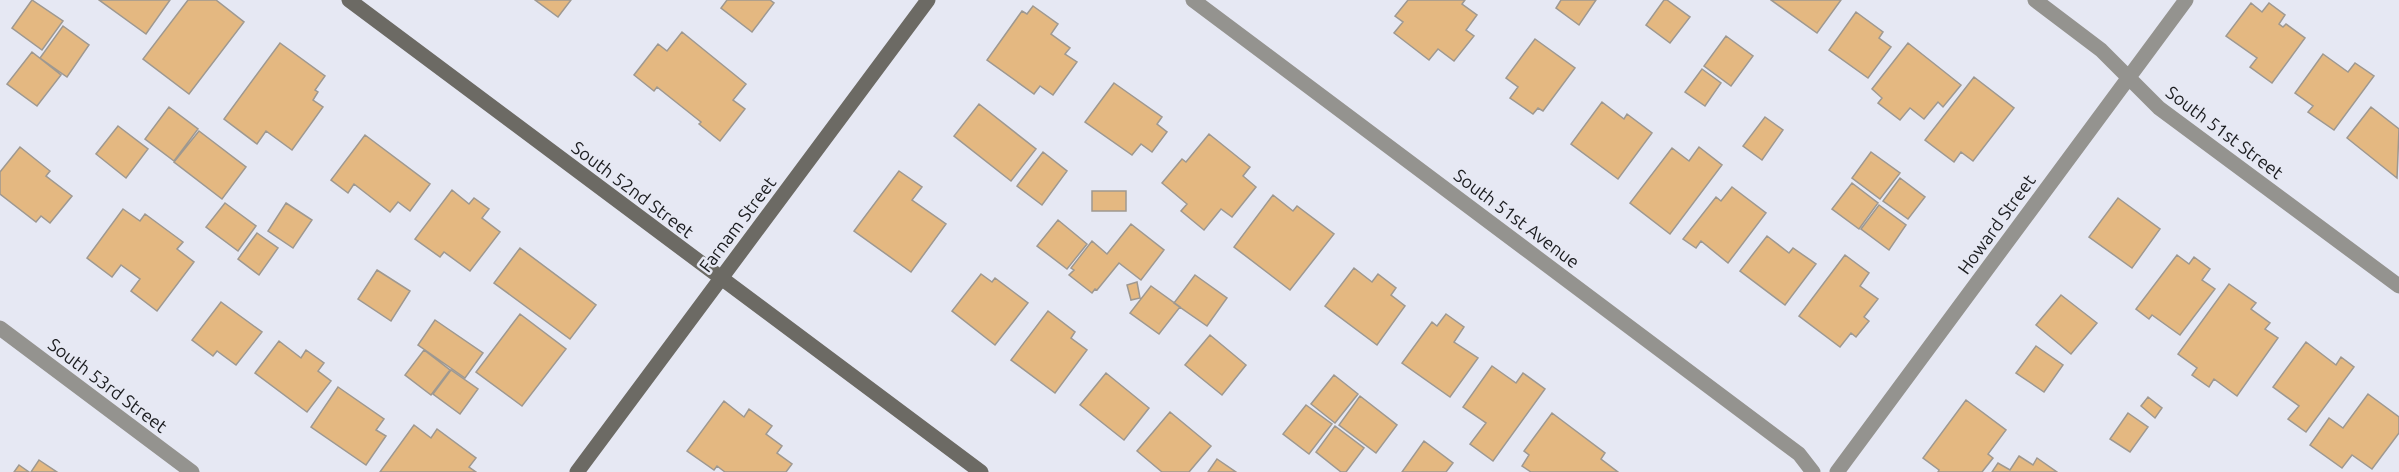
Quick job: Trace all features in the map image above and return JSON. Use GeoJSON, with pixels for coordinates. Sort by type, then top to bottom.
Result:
{"type":"FeatureCollection","features":[{"type":"Feature","properties":{"kind":"street","name":"South 52nd Street"},"geometry":{"type":"LineString","coordinates":[[349,0],[981,472]]}},
{"type":"Feature","properties":{"kind":"street","name":"Farnam Street"},"geometry":{"type":"LineString","coordinates":[[577,472],[928,0]]}},
{"type":"Feature","properties":{"kind":"street","name":"South 51st Avenue"},"geometry":{"type":"LineString","coordinates":[[1193,0],[1799,454],[1813,472]]}},
{"type":"Feature","properties":{"kind":"street","name":"South 51st Street"},"geometry":{"type":"LineString","coordinates":[[2035,0],[2102,50],[2159,108],[2399,286]]}},
{"type":"Feature","properties":{"kind":"street","name":"Howard Street"},"geometry":{"type":"LineString","coordinates":[[1836,472],[2186,0]]}},
{"type":"Feature","properties":{"kind":"street","name":"South 53rd Street"},"geometry":{"type":"LineString","coordinates":[[0,328],[192,472]]}},
{"type":"Feature","properties":{"kind":"building"},"geometry":{"type":"Polygon","coordinates":[[[32,0],[63,21],[42,50],[12,28],[32,0]]]}},
{"type":"Feature","properties":{"kind":"building"},"geometry":{"type":"Polygon","coordinates":[[[99,0],[170,0],[146,34],[99,0]]]}},
{"type":"Feature","properties":{"kind":"building"},"geometry":{"type":"Polygon","coordinates":[[[188,0],[216,0],[244,22],[189,94],[143,59],[188,0]]]}},
{"type":"Feature","properties":{"kind":"building"},"geometry":{"type":"Polygon","coordinates":[[[535,0],[571,0],[558,17],[535,0]]]}},
{"type":"Feature","properties":{"kind":"building"},"geometry":{"type":"Polygon","coordinates":[[[727,0],[770,0],[774,3],[752,32],[721,8],[727,0]]]}},
{"type":"Feature","properties":{"kind":"building"},"geometry":{"type":"Polygon","coordinates":[[[1408,0],[1465,0],[1462,4],[1477,15],[1466,30],[1474,36],[1454,61],[1438,49],[1429,60],[1394,33],[1403,22],[1395,16],[1408,0]]]}},
{"type":"Feature","properties":{"kind":"building"},"geometry":{"type":"Polygon","coordinates":[[[1561,0],[1596,0],[1579,25],[1556,8],[1561,0]]]}},
{"type":"Feature","properties":{"kind":"building"},"geometry":{"type":"Polygon","coordinates":[[[1664,0],[1690,17],[1670,43],[1646,25],[1664,0]]]}},
{"type":"Feature","properties":{"kind":"building"},"geometry":{"type":"Polygon","coordinates":[[[1771,0],[1841,0],[1817,33],[1771,0]]]}},
{"type":"Feature","properties":{"kind":"building"},"geometry":{"type":"Polygon","coordinates":[[[2251,3],[2262,12],[2269,3],[2285,15],[2279,24],[2283,27],[2286,24],[2305,38],[2272,83],[2250,67],[2257,58],[2226,36],[2251,3]]]}},
{"type":"Feature","properties":{"kind":"building"},"geometry":{"type":"Polygon","coordinates":[[[1033,6],[1058,24],[1051,34],[1070,48],[1065,54],[1077,62],[1053,95],[1040,86],[1034,94],[987,60],[1022,11],[1027,14],[1033,6]]]}},
{"type":"Feature","properties":{"kind":"building"},"geometry":{"type":"Polygon","coordinates":[[[1856,12],[1883,32],[1879,38],[1891,47],[1868,78],[1829,50],[1856,12]]]}},
{"type":"Feature","properties":{"kind":"building"},"geometry":{"type":"Polygon","coordinates":[[[63,26],[89,45],[67,77],[40,58],[63,26]]]}},
{"type":"Feature","properties":{"kind":"building"},"geometry":{"type":"Polygon","coordinates":[[[682,32],[746,84],[733,100],[745,109],[720,141],[699,124],[701,122],[657,87],[654,91],[634,75],[658,44],[667,51],[682,32]]]}},
{"type":"Feature","properties":{"kind":"building"},"geometry":{"type":"Polygon","coordinates":[[[1726,36],[1753,56],[1731,86],[1704,66],[1726,36]]]}},
{"type":"Feature","properties":{"kind":"building"},"geometry":{"type":"Polygon","coordinates":[[[1535,39],[1575,68],[1543,111],[1538,108],[1533,114],[1510,98],[1518,87],[1506,78],[1535,39]]]}},
{"type":"Feature","properties":{"kind":"building"},"geometry":{"type":"Polygon","coordinates":[[[280,43],[325,76],[315,90],[318,92],[313,100],[323,107],[292,150],[266,131],[257,144],[224,119],[280,43]]]}},
{"type":"Feature","properties":{"kind":"building"},"geometry":{"type":"Polygon","coordinates":[[[1908,43],[1961,85],[1943,107],[1938,102],[1924,119],[1910,108],[1900,120],[1878,103],[1882,98],[1872,89],[1908,43]]]}},
{"type":"Feature","properties":{"kind":"building"},"geometry":{"type":"Polygon","coordinates":[[[32,52],[61,75],[37,106],[7,84],[32,52]]]}},
{"type":"Feature","properties":{"kind":"building"},"geometry":{"type":"Polygon","coordinates":[[[2323,54],[2348,72],[2355,63],[2374,76],[2334,130],[2308,112],[2313,106],[2295,93],[2323,54]]]}},
{"type":"Feature","properties":{"kind":"building"},"geometry":{"type":"Polygon","coordinates":[[[1702,69],[1721,83],[1705,106],[1685,92],[1702,69]]]}},
{"type":"Feature","properties":{"kind":"building"},"geometry":{"type":"Polygon","coordinates":[[[1974,77],[2014,108],[1973,161],[1961,152],[1954,162],[1925,140],[1974,77]]]}},
{"type":"Feature","properties":{"kind":"building"},"geometry":{"type":"Polygon","coordinates":[[[1114,83],[1162,117],[1157,124],[1167,132],[1152,152],[1141,144],[1132,155],[1085,122],[1114,83]]]}},
{"type":"Feature","properties":{"kind":"building"},"geometry":{"type":"Polygon","coordinates":[[[1602,102],[1624,119],[1627,114],[1652,133],[1618,179],[1571,144],[1602,102]]]}},
{"type":"Feature","properties":{"kind":"building"},"geometry":{"type":"Polygon","coordinates":[[[979,104],[1036,149],[1011,181],[954,136],[979,104]]]}},
{"type":"Feature","properties":{"kind":"building"},"geometry":{"type":"Polygon","coordinates":[[[169,107],[198,129],[174,161],[145,139],[169,107]]]}},
{"type":"Feature","properties":{"kind":"building"},"geometry":{"type":"Polygon","coordinates":[[[2371,107],[2399,129],[2397,178],[2347,138],[2371,107]]]}},
{"type":"Feature","properties":{"kind":"building"},"geometry":{"type":"Polygon","coordinates":[[[1765,117],[1783,130],[1762,160],[1743,146],[1765,117]]]}},
{"type":"Feature","properties":{"kind":"building"},"geometry":{"type":"Polygon","coordinates":[[[118,126],[148,149],[126,178],[96,154],[118,126]]]}},
{"type":"Feature","properties":{"kind":"building"},"geometry":{"type":"Polygon","coordinates":[[[199,131],[246,167],[222,199],[174,162],[199,131]]]}},
{"type":"Feature","properties":{"kind":"building"},"geometry":{"type":"Polygon","coordinates":[[[1209,134],[1250,167],[1243,176],[1256,187],[1232,217],[1221,209],[1204,230],[1181,211],[1187,204],[1162,183],[1182,159],[1186,162],[1209,134]]]}},
{"type":"Feature","properties":{"kind":"building"},"geometry":{"type":"Polygon","coordinates":[[[365,135],[430,184],[410,211],[398,202],[390,212],[354,184],[348,193],[331,180],[365,135]]]}},
{"type":"Feature","properties":{"kind":"building"},"geometry":{"type":"Polygon","coordinates":[[[20,147],[50,171],[46,176],[72,196],[50,223],[41,216],[36,222],[0,194],[0,172],[20,147]]]}},
{"type":"Feature","properties":{"kind":"building"},"geometry":{"type":"Polygon","coordinates":[[[1699,147],[1722,165],[1670,234],[1630,203],[1672,148],[1689,161],[1699,147]]]}},
{"type":"Feature","properties":{"kind":"building"},"geometry":{"type":"Polygon","coordinates":[[[1043,152],[1067,171],[1042,205],[1017,186],[1043,152]]]}},
{"type":"Feature","properties":{"kind":"building"},"geometry":{"type":"Polygon","coordinates":[[[1871,152],[1900,173],[1880,199],[1852,178],[1871,152]]]}},
{"type":"Feature","properties":{"kind":"building"},"geometry":{"type":"Polygon","coordinates":[[[899,171],[922,187],[912,200],[946,224],[911,272],[854,231],[899,171]]]}},
{"type":"Feature","properties":{"kind":"building"},"geometry":{"type":"Polygon","coordinates":[[[1900,178],[1925,197],[1908,219],[1883,201],[1900,178]]]}},
{"type":"Feature","properties":{"kind":"building"},"geometry":{"type":"Polygon","coordinates":[[[1852,183],[1878,203],[1859,229],[1832,209],[1852,183]]]}},
{"type":"Feature","properties":{"kind":"building"},"geometry":{"type":"Polygon","coordinates":[[[1732,187],[1766,213],[1728,263],[1701,241],[1696,248],[1683,239],[1716,197],[1721,201],[1732,187]]]}},
{"type":"Feature","properties":{"kind":"building"},"geometry":{"type":"Polygon","coordinates":[[[452,190],[469,204],[474,198],[489,209],[482,218],[500,232],[470,271],[444,252],[440,257],[415,239],[452,190]]]}},
{"type":"Feature","properties":{"kind":"building"},"geometry":{"type":"Polygon","coordinates":[[[1092,191],[1126,191],[1126,211],[1092,211],[1092,191]]]}},
{"type":"Feature","properties":{"kind":"building"},"geometry":{"type":"Polygon","coordinates":[[[1273,195],[1293,211],[1297,206],[1334,234],[1290,290],[1234,247],[1273,195]]]}},
{"type":"Feature","properties":{"kind":"building"},"geometry":{"type":"Polygon","coordinates":[[[2118,198],[2160,229],[2132,268],[2089,237],[2118,198]]]}},
{"type":"Feature","properties":{"kind":"building"},"geometry":{"type":"Polygon","coordinates":[[[225,203],[256,226],[238,251],[206,227],[225,203]]]}},
{"type":"Feature","properties":{"kind":"building"},"geometry":{"type":"Polygon","coordinates":[[[286,203],[312,220],[293,248],[268,231],[286,203]]]}},
{"type":"Feature","properties":{"kind":"building"},"geometry":{"type":"Polygon","coordinates":[[[1879,205],[1906,225],[1889,250],[1861,229],[1879,205]]]}},
{"type":"Feature","properties":{"kind":"building"},"geometry":{"type":"Polygon","coordinates":[[[123,209],[140,221],[145,214],[183,242],[177,249],[194,262],[157,311],[131,291],[140,279],[121,265],[112,277],[87,258],[123,209]]]}},
{"type":"Feature","properties":{"kind":"building"},"geometry":{"type":"Polygon","coordinates":[[[1058,220],[1087,244],[1067,269],[1037,246],[1058,220]]]}},
{"type":"Feature","properties":{"kind":"building"},"geometry":{"type":"Polygon","coordinates":[[[1131,224],[1164,250],[1141,280],[1119,263],[1092,293],[1069,275],[1074,270],[1071,268],[1092,241],[1107,254],[1131,224]]]}},
{"type":"Feature","properties":{"kind":"building"},"geometry":{"type":"Polygon","coordinates":[[[257,233],[278,248],[259,275],[238,259],[257,233]]]}},
{"type":"Feature","properties":{"kind":"building"},"geometry":{"type":"Polygon","coordinates":[[[1767,236],[1789,253],[1793,248],[1816,264],[1785,305],[1740,271],[1767,236]]]}},
{"type":"Feature","properties":{"kind":"building"},"geometry":{"type":"Polygon","coordinates":[[[520,248],[596,305],[570,339],[494,283],[520,248]]]}},
{"type":"Feature","properties":{"kind":"building"},"geometry":{"type":"Polygon","coordinates":[[[1845,255],[1869,273],[1860,286],[1878,299],[1864,317],[1869,321],[1856,337],[1851,333],[1840,347],[1799,316],[1845,255]]]}},
{"type":"Feature","properties":{"kind":"building"},"geometry":{"type":"Polygon","coordinates":[[[2177,255],[2189,264],[2194,257],[2210,269],[2202,280],[2215,289],[2180,335],[2152,315],[2149,319],[2136,309],[2177,255]]]}},
{"type":"Feature","properties":{"kind":"building"},"geometry":{"type":"Polygon","coordinates":[[[1354,268],[1372,282],[1378,274],[1396,288],[1391,295],[1405,306],[1377,345],[1325,306],[1354,268]]]}},
{"type":"Feature","properties":{"kind":"building"},"geometry":{"type":"Polygon","coordinates":[[[377,270],[410,291],[391,321],[358,299],[377,270]]]}},
{"type":"Feature","properties":{"kind":"building"},"geometry":{"type":"Polygon","coordinates":[[[981,274],[992,282],[995,278],[1028,303],[995,345],[952,311],[981,274]]]}},
{"type":"Feature","properties":{"kind":"building"},"geometry":{"type":"Polygon","coordinates":[[[1195,275],[1227,298],[1207,326],[1174,303],[1195,275]]]}},
{"type":"Feature","properties":{"kind":"building"},"geometry":{"type":"Polygon","coordinates":[[[1137,282],[1140,298],[1131,300],[1127,285],[1137,282]]]}},
{"type":"Feature","properties":{"kind":"building"},"geometry":{"type":"Polygon","coordinates":[[[2229,284],[2256,303],[2251,309],[2270,323],[2265,329],[2278,338],[2237,396],[2214,379],[2209,387],[2192,375],[2197,368],[2178,354],[2229,284]]]}},
{"type":"Feature","properties":{"kind":"building"},"geometry":{"type":"Polygon","coordinates":[[[1151,286],[1180,307],[1159,334],[1130,313],[1151,286]]]}},
{"type":"Feature","properties":{"kind":"building"},"geometry":{"type":"Polygon","coordinates":[[[2061,295],[2097,323],[2071,354],[2036,325],[2061,295]]]}},
{"type":"Feature","properties":{"kind":"building"},"geometry":{"type":"Polygon","coordinates":[[[221,302],[262,332],[236,365],[217,351],[213,356],[192,340],[221,302]]]}},
{"type":"Feature","properties":{"kind":"building"},"geometry":{"type":"Polygon","coordinates":[[[1048,311],[1075,332],[1071,338],[1087,350],[1055,393],[1011,360],[1048,311]]]}},
{"type":"Feature","properties":{"kind":"building"},"geometry":{"type":"Polygon","coordinates":[[[520,314],[566,349],[522,406],[476,372],[520,314]]]}},
{"type":"Feature","properties":{"kind":"building"},"geometry":{"type":"Polygon","coordinates":[[[1446,314],[1464,327],[1454,342],[1478,358],[1450,397],[1402,363],[1432,322],[1437,326],[1446,314]]]}},
{"type":"Feature","properties":{"kind":"building"},"geometry":{"type":"Polygon","coordinates":[[[435,320],[483,353],[465,378],[418,345],[435,320]]]}},
{"type":"Feature","properties":{"kind":"building"},"geometry":{"type":"Polygon","coordinates":[[[1210,335],[1246,365],[1222,395],[1185,365],[1210,335]]]}},
{"type":"Feature","properties":{"kind":"building"},"geometry":{"type":"Polygon","coordinates":[[[279,341],[301,358],[306,350],[324,363],[318,371],[331,381],[307,412],[255,373],[279,341]]]}},
{"type":"Feature","properties":{"kind":"building"},"geometry":{"type":"Polygon","coordinates":[[[2306,342],[2336,365],[2341,357],[2354,367],[2306,432],[2288,419],[2299,406],[2273,387],[2306,342]]]}},
{"type":"Feature","properties":{"kind":"building"},"geometry":{"type":"Polygon","coordinates":[[[2036,346],[2063,365],[2044,392],[2016,373],[2036,346]]]}},
{"type":"Feature","properties":{"kind":"building"},"geometry":{"type":"Polygon","coordinates":[[[424,350],[450,370],[431,395],[405,375],[424,350]]]}},
{"type":"Feature","properties":{"kind":"building"},"geometry":{"type":"Polygon","coordinates":[[[1492,366],[1516,383],[1523,373],[1545,389],[1493,461],[1470,444],[1486,423],[1463,407],[1492,366]]]}},
{"type":"Feature","properties":{"kind":"building"},"geometry":{"type":"Polygon","coordinates":[[[451,370],[478,389],[460,414],[433,394],[451,370]]]}},
{"type":"Feature","properties":{"kind":"building"},"geometry":{"type":"Polygon","coordinates":[[[1106,373],[1149,408],[1124,440],[1080,405],[1106,373]]]}},
{"type":"Feature","properties":{"kind":"building"},"geometry":{"type":"Polygon","coordinates":[[[1334,375],[1358,394],[1335,423],[1311,404],[1334,375]]]}},
{"type":"Feature","properties":{"kind":"building"},"geometry":{"type":"Polygon","coordinates":[[[338,387],[384,419],[376,430],[386,436],[366,465],[311,427],[338,387]]]}},
{"type":"Feature","properties":{"kind":"building"},"geometry":{"type":"Polygon","coordinates":[[[2368,394],[2399,417],[2399,433],[2372,469],[2352,455],[2342,468],[2310,445],[2329,418],[2343,428],[2368,394]]]}},
{"type":"Feature","properties":{"kind":"building"},"geometry":{"type":"Polygon","coordinates":[[[1360,396],[1397,425],[1376,453],[1339,425],[1360,396]]]}},
{"type":"Feature","properties":{"kind":"building"},"geometry":{"type":"Polygon","coordinates":[[[2148,397],[2162,408],[2155,418],[2141,406],[2148,397]]]}},
{"type":"Feature","properties":{"kind":"building"},"geometry":{"type":"Polygon","coordinates":[[[1966,400],[2006,430],[1988,454],[1993,458],[1982,472],[1938,472],[1939,470],[1923,458],[1966,400]]]}},
{"type":"Feature","properties":{"kind":"building"},"geometry":{"type":"Polygon","coordinates":[[[724,401],[744,417],[749,409],[772,426],[766,434],[782,446],[777,453],[792,464],[786,472],[725,472],[717,466],[714,470],[687,451],[724,401]]]}},
{"type":"Feature","properties":{"kind":"building"},"geometry":{"type":"Polygon","coordinates":[[[1306,405],[1332,424],[1309,454],[1283,434],[1306,405]]]}},
{"type":"Feature","properties":{"kind":"building"},"geometry":{"type":"Polygon","coordinates":[[[1170,412],[1211,446],[1189,472],[1162,472],[1137,451],[1170,412]]]}},
{"type":"Feature","properties":{"kind":"building"},"geometry":{"type":"Polygon","coordinates":[[[1552,413],[1605,453],[1601,459],[1618,472],[1531,472],[1522,466],[1529,455],[1524,451],[1552,413]]]}},
{"type":"Feature","properties":{"kind":"building"},"geometry":{"type":"Polygon","coordinates":[[[2128,413],[2148,427],[2130,452],[2110,439],[2128,413]]]}},
{"type":"Feature","properties":{"kind":"building"},"geometry":{"type":"Polygon","coordinates":[[[414,425],[431,438],[437,429],[476,458],[469,467],[476,472],[380,472],[414,425]]]}},
{"type":"Feature","properties":{"kind":"building"},"geometry":{"type":"Polygon","coordinates":[[[1335,426],[1364,448],[1346,472],[1341,472],[1316,452],[1335,426]]]}},
{"type":"Feature","properties":{"kind":"building"},"geometry":{"type":"Polygon","coordinates":[[[1424,441],[1453,463],[1446,472],[1402,472],[1424,441]]]}},
{"type":"Feature","properties":{"kind":"building"},"geometry":{"type":"Polygon","coordinates":[[[2019,456],[2033,465],[2037,458],[2057,472],[1992,472],[1998,463],[2010,470],[2019,456]]]}},
{"type":"Feature","properties":{"kind":"building"},"geometry":{"type":"Polygon","coordinates":[[[1217,459],[1236,472],[1208,472],[1217,459]]]}},
{"type":"Feature","properties":{"kind":"building"},"geometry":{"type":"Polygon","coordinates":[[[39,460],[57,472],[31,472],[39,460]]]}},
{"type":"Feature","properties":{"kind":"building"},"geometry":{"type":"Polygon","coordinates":[[[19,465],[29,472],[14,472],[19,465]]]}}]}
